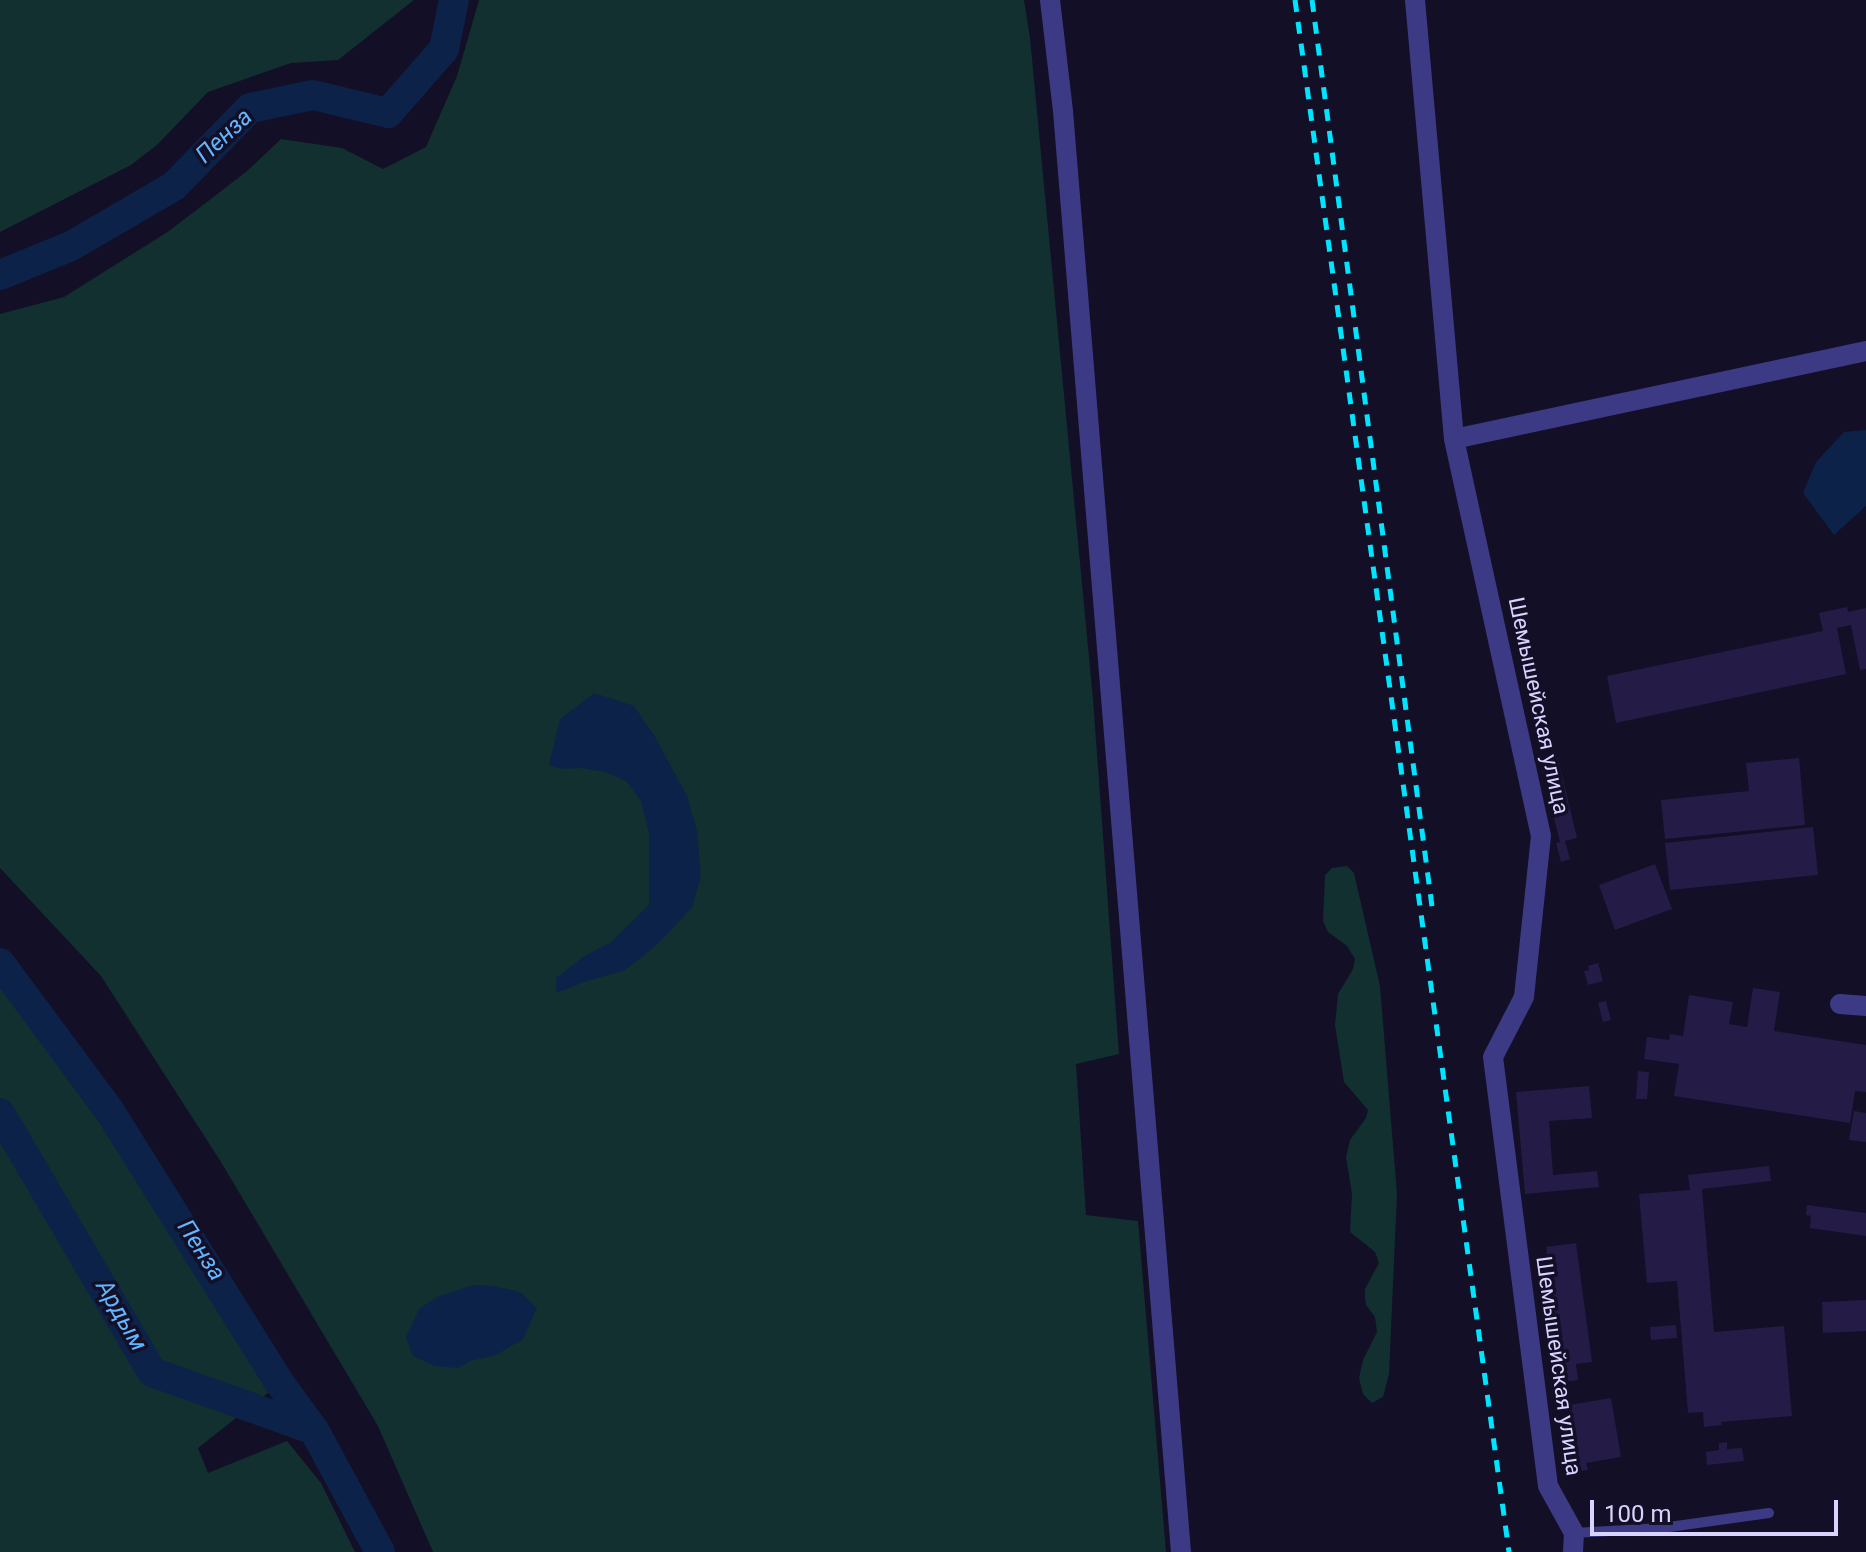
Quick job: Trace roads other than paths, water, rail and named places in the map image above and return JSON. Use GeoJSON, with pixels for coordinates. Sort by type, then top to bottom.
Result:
{"type":"FeatureCollection","features":[{"type":"Feature","properties":{"kind":"street"},"geometry":{"type":"LineString","coordinates":[[1050,0],[1063,111],[1181,1552]]}},
{"type":"Feature","properties":{"kind":"street","name":"Шемышейская улица"},"geometry":{"type":"LineString","coordinates":[[1415,0],[1454,439],[1541,836],[1524,997],[1493,1057],[1548,1486],[1574,1543]]}},
{"type":"Feature","properties":{"kind":"street"},"geometry":{"type":"LineString","coordinates":[[1454,439],[1866,351]]}},
{"type":"Feature","properties":{"kind":"street"},"geometry":{"type":"LineString","coordinates":[[1840,1004],[1866,1006]]}},
{"type":"Feature","properties":{"kind":"lane"},"geometry":{"type":"LineString","coordinates":[[1574,1543],[1769,1513]]}},
{"type":"Feature","properties":{"kind":"water"},"geometry":{"type":"Polygon","coordinates":[[[1866,430],[1866,506],[1834,535],[1803,493],[1816,462],[1844,432],[1866,430]]]}},
{"type":"Feature","properties":{"kind":"water"},"geometry":{"type":"Polygon","coordinates":[[[594,693],[634,706],[654,735],[687,796],[697,831],[701,876],[692,907],[641,958],[625,970],[556,993],[556,978],[583,957],[611,942],[649,905],[649,833],[641,801],[626,781],[606,772],[549,765],[560,719],[594,693]]]}},
{"type":"Feature","properties":{"kind":"water"},"geometry":{"type":"Polygon","coordinates":[[[473,1285],[520,1292],[537,1308],[523,1339],[496,1355],[470,1361],[458,1368],[435,1366],[413,1356],[406,1337],[419,1309],[437,1297],[473,1285]]]}},
{"type":"Feature","properties":{"kind":"waterway","name":"Пенза"},"geometry":{"type":"LineString","coordinates":[[0,275],[71,246],[174,186],[250,108],[313,95],[388,113],[444,49],[454,0]]}},
{"type":"Feature","properties":{"kind":"waterway","name":"Пенза"},"geometry":{"type":"LineString","coordinates":[[0,963],[109,1110],[279,1382],[314,1430],[380,1552]]}},
{"type":"Feature","properties":{"kind":"waterway","name":"Ардым"},"geometry":{"type":"LineString","coordinates":[[0,1113],[152,1372],[314,1430]]}},
{"type":"Feature","properties":{"kind":"railway"},"geometry":{"type":"LineString","coordinates":[[1295,0],[1509,1552]]}},
{"type":"Feature","properties":{"kind":"railway"},"geometry":{"type":"LineString","coordinates":[[1312,0],[1433,914]]}}]}
